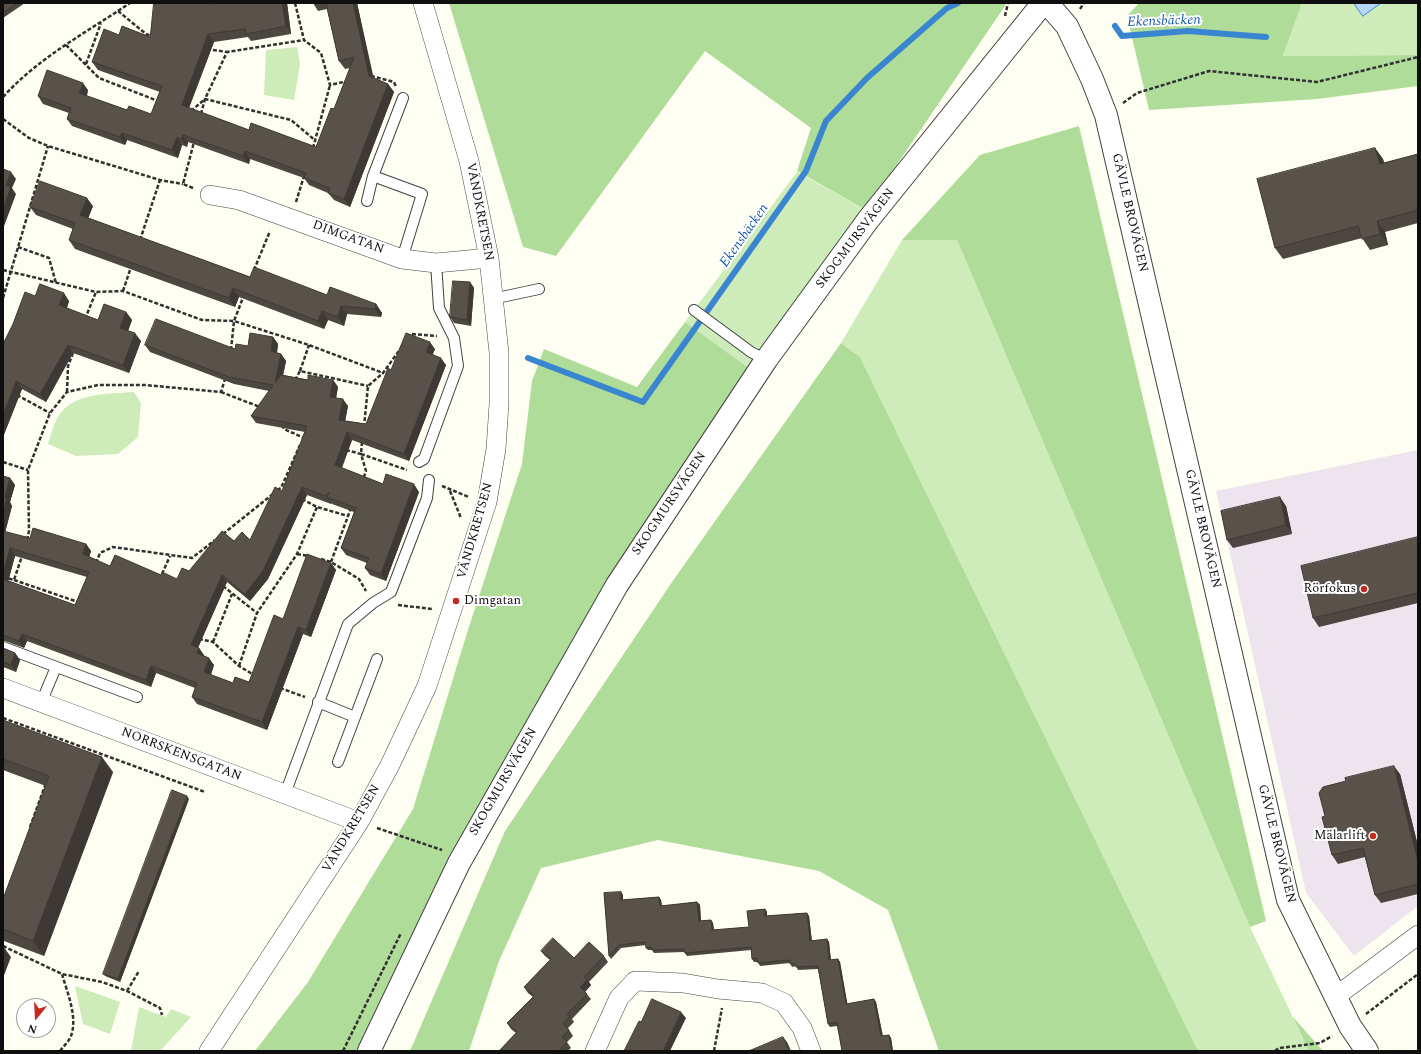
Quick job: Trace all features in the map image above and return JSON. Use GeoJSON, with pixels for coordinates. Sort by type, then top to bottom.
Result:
{"type":"FeatureCollection","features":[{"type":"Feature","properties":{"kind":"street","name":"VÄNDKRETSEN"},"geometry":{"type":"LineString","coordinates":[[209,1051],[359,822],[390,765],[427,686],[486,502],[496,449],[499,404],[498,352],[489,258],[469,160],[423,3]]}},
{"type":"Feature","properties":{"kind":"street","name":"SKOGMURSVÄGEN"},"geometry":{"type":"LineString","coordinates":[[369,1051],[459,863],[613,592],[766,360],[868,220],[1043,3]]}},
{"type":"Feature","properties":{"kind":"street","name":"GÄVLE BROVÄGEN"},"geometry":{"type":"LineString","coordinates":[[1047,3],[1066,26],[1092,80],[1106,115],[1288,900],[1350,1026],[1367,1051]]}},
{"type":"Feature","properties":{"kind":"street","name":"DIMGATAN"},"geometry":{"type":"LineString","coordinates":[[210,195],[239,200],[402,258],[436,263],[489,258]]}},
{"type":"Feature","properties":{"kind":"street","name":"NORRSKENSGATAN"},"geometry":{"type":"LineString","coordinates":[[3,688],[359,822]]}},
{"type":"Feature","properties":{"kind":"street"},"geometry":{"type":"LineString","coordinates":[[1335,997],[1418,935]]}},
{"type":"Feature","properties":{"kind":"street"},"geometry":{"type":"LineString","coordinates":[[595,1051],[619,998],[635,981],[682,983],[762,993],[784,1002],[802,1028],[811,1051]]}},
{"type":"Feature","properties":{"kind":"lane"},"geometry":{"type":"LineString","coordinates":[[367,201],[373,176],[403,98]]}},
{"type":"Feature","properties":{"kind":"lane"},"geometry":{"type":"LineString","coordinates":[[373,176],[422,194],[402,258]]}},
{"type":"Feature","properties":{"kind":"lane"},"geometry":{"type":"LineString","coordinates":[[419,462],[424,459],[458,366],[454,338],[439,308],[436,263]]}},
{"type":"Feature","properties":{"kind":"lane"},"geometry":{"type":"LineString","coordinates":[[492,299],[539,289]]}},
{"type":"Feature","properties":{"kind":"lane"},"geometry":{"type":"LineString","coordinates":[[694,310],[751,352],[766,360]]}},
{"type":"Feature","properties":{"kind":"lane"},"geometry":{"type":"LineString","coordinates":[[285,794],[348,624],[372,603],[391,592],[427,498],[429,480]]}},
{"type":"Feature","properties":{"kind":"lane"},"geometry":{"type":"LineString","coordinates":[[3,647],[137,697]]}},
{"type":"Feature","properties":{"kind":"lane"},"geometry":{"type":"LineString","coordinates":[[338,762],[377,659]]}},
{"type":"Feature","properties":{"kind":"lane"},"geometry":{"type":"LineString","coordinates":[[41,703],[56,667]]}},
{"type":"Feature","properties":{"kind":"lane"},"geometry":{"type":"LineString","coordinates":[[318,702],[355,717]]}},
{"type":"Feature","properties":{"kind":"path"},"geometry":{"type":"LineString","coordinates":[[3,97],[16,83],[66,45],[130,3]]}},
{"type":"Feature","properties":{"kind":"path"},"geometry":{"type":"LineString","coordinates":[[295,3],[304,40],[321,53],[330,85],[311,155]]}},
{"type":"Feature","properties":{"kind":"path"},"geometry":{"type":"LineString","coordinates":[[118,11],[146,34],[158,38]]}},
{"type":"Feature","properties":{"kind":"path"},"geometry":{"type":"LineString","coordinates":[[86,64],[101,21]]}},
{"type":"Feature","properties":{"kind":"path"},"geometry":{"type":"LineString","coordinates":[[205,49],[227,52],[304,40]]}},
{"type":"Feature","properties":{"kind":"path"},"geometry":{"type":"LineString","coordinates":[[66,45],[98,78],[165,103]]}},
{"type":"Feature","properties":{"kind":"path"},"geometry":{"type":"LineString","coordinates":[[199,122],[205,99],[227,52]]}},
{"type":"Feature","properties":{"kind":"path"},"geometry":{"type":"LineString","coordinates":[[1106,115],[1138,93],[1209,71],[1317,82],[1418,57]]}},
{"type":"Feature","properties":{"kind":"path"},"geometry":{"type":"LineString","coordinates":[[370,76],[394,82],[403,98]]}},
{"type":"Feature","properties":{"kind":"path"},"geometry":{"type":"LineString","coordinates":[[330,85],[350,80]]}},
{"type":"Feature","properties":{"kind":"path"},"geometry":{"type":"LineString","coordinates":[[158,101],[160,94]]}},
{"type":"Feature","properties":{"kind":"path"},"geometry":{"type":"LineString","coordinates":[[185,109],[192,112],[205,99]]}},
{"type":"Feature","properties":{"kind":"path"},"geometry":{"type":"LineString","coordinates":[[205,99],[291,120],[316,141]]}},
{"type":"Feature","properties":{"kind":"path"},"geometry":{"type":"LineString","coordinates":[[3,119],[29,138],[48,146],[160,180],[183,184],[210,195]]}},
{"type":"Feature","properties":{"kind":"path"},"geometry":{"type":"LineString","coordinates":[[183,184],[195,138]]}},
{"type":"Feature","properties":{"kind":"path"},"geometry":{"type":"LineString","coordinates":[[3,298],[48,146]]}},
{"type":"Feature","properties":{"kind":"path"},"geometry":{"type":"LineString","coordinates":[[299,190],[306,169]]}},
{"type":"Feature","properties":{"kind":"path"},"geometry":{"type":"LineString","coordinates":[[138,247],[160,180]]}},
{"type":"Feature","properties":{"kind":"path"},"geometry":{"type":"LineString","coordinates":[[254,271],[277,213]]}},
{"type":"Feature","properties":{"kind":"path"},"geometry":{"type":"LineString","coordinates":[[18,247],[48,258],[56,284]]}},
{"type":"Feature","properties":{"kind":"path"},"geometry":{"type":"LineString","coordinates":[[123,292],[133,262]]}},
{"type":"Feature","properties":{"kind":"path"},"geometry":{"type":"LineString","coordinates":[[3,270],[56,284],[96,292],[123,292],[202,320],[234,321],[309,345],[383,373]]}},
{"type":"Feature","properties":{"kind":"path"},"geometry":{"type":"LineString","coordinates":[[84,321],[96,292]]}},
{"type":"Feature","properties":{"kind":"path"},"geometry":{"type":"LineString","coordinates":[[231,354],[234,321],[245,292]]}},
{"type":"Feature","properties":{"kind":"path"},"geometry":{"type":"LineString","coordinates":[[406,340],[411,334],[454,338]]}},
{"type":"Feature","properties":{"kind":"path"},"geometry":{"type":"LineString","coordinates":[[294,383],[309,345]]}},
{"type":"Feature","properties":{"kind":"path"},"geometry":{"type":"LineString","coordinates":[[363,432],[368,386],[383,373],[401,347]]}},
{"type":"Feature","properties":{"kind":"path"},"geometry":{"type":"LineString","coordinates":[[25,545],[29,531],[28,470],[50,413],[67,392],[68,366],[74,351]]}},
{"type":"Feature","properties":{"kind":"path"},"geometry":{"type":"LineString","coordinates":[[300,371],[368,386]]}},
{"type":"Feature","properties":{"kind":"path"},"geometry":{"type":"LineString","coordinates":[[221,392],[225,377]]}},
{"type":"Feature","properties":{"kind":"path"},"geometry":{"type":"LineString","coordinates":[[67,392],[98,385],[145,385],[221,392],[263,408]]}},
{"type":"Feature","properties":{"kind":"path"},"geometry":{"type":"LineString","coordinates":[[10,391],[50,413]]}},
{"type":"Feature","properties":{"kind":"path"},"geometry":{"type":"LineString","coordinates":[[280,419],[284,429],[311,440]]}},
{"type":"Feature","properties":{"kind":"path"},"geometry":{"type":"LineString","coordinates":[[222,535],[281,488],[303,438]]}},
{"type":"Feature","properties":{"kind":"path"},"geometry":{"type":"LineString","coordinates":[[361,484],[366,471],[361,454],[363,439]]}},
{"type":"Feature","properties":{"kind":"path"},"geometry":{"type":"LineString","coordinates":[[339,448],[403,468],[450,491],[486,502]]}},
{"type":"Feature","properties":{"kind":"path"},"geometry":{"type":"LineString","coordinates":[[3,462],[28,470]]}},
{"type":"Feature","properties":{"kind":"path"},"geometry":{"type":"LineString","coordinates":[[281,488],[287,491]]}},
{"type":"Feature","properties":{"kind":"path"},"geometry":{"type":"LineString","coordinates":[[450,491],[461,515],[461,522]]}},
{"type":"Feature","properties":{"kind":"path"},"geometry":{"type":"LineString","coordinates":[[299,497],[317,507],[348,516]]}},
{"type":"Feature","properties":{"kind":"path"},"geometry":{"type":"LineString","coordinates":[[331,562],[354,503]]}},
{"type":"Feature","properties":{"kind":"path"},"geometry":{"type":"LineString","coordinates":[[239,666],[256,613],[297,554],[317,507]]}},
{"type":"Feature","properties":{"kind":"path"},"geometry":{"type":"LineString","coordinates":[[192,558],[216,540]]}},
{"type":"Feature","properties":{"kind":"path"},"geometry":{"type":"LineString","coordinates":[[94,567],[100,553],[113,547],[192,558],[198,564]]}},
{"type":"Feature","properties":{"kind":"path"},"geometry":{"type":"LineString","coordinates":[[14,580],[23,552]]}},
{"type":"Feature","properties":{"kind":"path"},"geometry":{"type":"LineString","coordinates":[[297,554],[311,557]]}},
{"type":"Feature","properties":{"kind":"path"},"geometry":{"type":"LineString","coordinates":[[162,576],[170,556]]}},
{"type":"Feature","properties":{"kind":"path"},"geometry":{"type":"LineString","coordinates":[[318,558],[331,562],[359,580],[372,603],[433,609],[451,614]]}},
{"type":"Feature","properties":{"kind":"path"},"geometry":{"type":"LineString","coordinates":[[3,577],[85,604]]}},
{"type":"Feature","properties":{"kind":"path"},"geometry":{"type":"LineString","coordinates":[[220,584],[256,613]]}},
{"type":"Feature","properties":{"kind":"path"},"geometry":{"type":"LineString","coordinates":[[213,642],[232,594]]}},
{"type":"Feature","properties":{"kind":"path"},"geometry":{"type":"LineString","coordinates":[[78,602],[81,595]]}},
{"type":"Feature","properties":{"kind":"path"},"geometry":{"type":"LineString","coordinates":[[192,637],[213,642],[239,666],[259,678]]}},
{"type":"Feature","properties":{"kind":"path"},"geometry":{"type":"LineString","coordinates":[[278,687],[318,702]]}},
{"type":"Feature","properties":{"kind":"path"},"geometry":{"type":"LineString","coordinates":[[3,718],[205,792]]}},
{"type":"Feature","properties":{"kind":"path"},"geometry":{"type":"LineString","coordinates":[[8,726],[10,720]]}},
{"type":"Feature","properties":{"kind":"path"},"geometry":{"type":"LineString","coordinates":[[58,746],[61,739]]}},
{"type":"Feature","properties":{"kind":"path"},"geometry":{"type":"LineString","coordinates":[[28,833],[46,782]]}},
{"type":"Feature","properties":{"kind":"path"},"geometry":{"type":"LineString","coordinates":[[359,822],[443,850]]}},
{"type":"Feature","properties":{"kind":"path"},"geometry":{"type":"LineString","coordinates":[[3,946],[62,974],[102,982],[127,991],[160,1008],[162,1015]]}},
{"type":"Feature","properties":{"kind":"path"},"geometry":{"type":"LineString","coordinates":[[127,991],[139,971]]}},
{"type":"Feature","properties":{"kind":"path"},"geometry":{"type":"LineString","coordinates":[[60,1051],[71,1036],[73,1021],[70,1000],[62,974]]}},
{"type":"Feature","properties":{"kind":"path"},"geometry":{"type":"LineString","coordinates":[[714,1051],[726,989]]}},
{"type":"Feature","properties":{"kind":"shaded area"},"geometry":{"type":"Polygon","coordinates":[[[1418,450],[1418,906],[1354,956],[1306,893],[1216,491],[1418,450]]]}},
{"type":"Feature","properties":{"kind":"green space"},"geometry":{"type":"Polygon","coordinates":[[[449,3],[1007,3],[866,210],[797,171],[811,128],[705,51],[556,256],[523,247],[449,3]]]}},
{"type":"Feature","properties":{"kind":"green space"},"geometry":{"type":"Polygon","coordinates":[[[1139,3],[1302,3],[1283,56],[1418,55],[1418,86],[1317,99],[1149,110],[1127,16],[1139,3]]]}},
{"type":"Feature","properties":{"kind":"green space"},"geometry":{"type":"Polygon","coordinates":[[[1302,3],[1354,3],[1363,16],[1381,3],[1418,3],[1418,55],[1283,56],[1302,3]]]}},
{"type":"Feature","properties":{"kind":"green space"},"geometry":{"type":"Polygon","coordinates":[[[297,47],[300,64],[294,100],[264,95],[266,50],[297,47]]]}},
{"type":"Feature","properties":{"kind":"green space"},"geometry":{"type":"Polygon","coordinates":[[[1079,126],[1266,921],[1250,927],[957,240],[902,240],[980,155],[1079,126]]]}},
{"type":"Feature","properties":{"kind":"green space"},"geometry":{"type":"Polygon","coordinates":[[[797,172],[866,210],[753,371],[685,322],[797,172]]]}},
{"type":"Feature","properties":{"kind":"green space"},"geometry":{"type":"Polygon","coordinates":[[[902,240],[957,240],[1250,927],[1309,1051],[1198,1051],[860,357],[841,343],[902,240]]]}},
{"type":"Feature","properties":{"kind":"green space"},"geometry":{"type":"Polygon","coordinates":[[[685,322],[753,371],[627,552],[465,830],[359,1051],[255,1051],[308,982],[413,809],[467,633],[522,464],[532,381],[544,349],[637,387],[685,322]]]}},
{"type":"Feature","properties":{"kind":"green space"},"geometry":{"type":"Polygon","coordinates":[[[841,343],[860,357],[1198,1051],[939,1051],[888,910],[819,871],[658,840],[541,868],[499,961],[469,1051],[410,1051],[505,831],[672,582],[841,343]]]}},
{"type":"Feature","properties":{"kind":"green space"},"geometry":{"type":"Polygon","coordinates":[[[134,392],[141,403],[138,437],[118,454],[76,456],[48,444],[53,427],[58,417],[73,403],[102,394],[134,392]]]}},
{"type":"Feature","properties":{"kind":"green space"},"geometry":{"type":"Polygon","coordinates":[[[75,986],[120,1002],[110,1034],[83,1024],[75,986]]]}},
{"type":"Feature","properties":{"kind":"green space"},"geometry":{"type":"Polygon","coordinates":[[[139,1007],[166,1017],[171,1009],[191,1017],[160,1051],[131,1051],[139,1007]]]}},
{"type":"Feature","properties":{"kind":"green space"},"geometry":{"type":"Polygon","coordinates":[[[1293,1017],[1323,1051],[1309,1051],[1293,1017]]]}},
{"type":"Feature","properties":{"kind":"water"},"geometry":{"type":"Polygon","coordinates":[[[1354,3],[1381,3],[1363,16],[1354,3]]]}},
{"type":"Feature","properties":{"kind":"building"},"geometry":{"type":"Polygon","coordinates":[[[3,3],[17,3],[3,13],[3,3]]]}},
{"type":"Feature","properties":{"kind":"building"},"geometry":{"type":"Polygon","coordinates":[[[154,3],[282,3],[286,26],[246,34],[245,29],[208,34],[182,105],[249,130],[251,123],[316,147],[331,108],[334,109],[354,57],[339,61],[326,3],[353,3],[369,76],[388,84],[344,199],[328,193],[330,188],[304,178],[306,173],[245,151],[243,156],[183,135],[181,139],[177,137],[172,150],[122,133],[120,137],[67,119],[71,108],[38,96],[47,70],[83,83],[79,93],[127,110],[129,106],[151,114],[162,86],[92,62],[104,29],[119,35],[122,26],[150,37],[154,3]]]}},
{"type":"Feature","properties":{"kind":"building"},"geometry":{"type":"Polygon","coordinates":[[[1375,148],[1380,164],[1418,154],[1418,210],[1377,221],[1380,234],[1362,239],[1358,226],[1275,248],[1257,179],[1375,148]]]}},
{"type":"Feature","properties":{"kind":"building"},"geometry":{"type":"Polygon","coordinates":[[[3,169],[11,172],[6,185],[11,187],[3,209],[3,169]]]}},
{"type":"Feature","properties":{"kind":"building"},"geometry":{"type":"Polygon","coordinates":[[[40,181],[87,198],[80,215],[250,277],[254,267],[327,295],[330,287],[376,304],[375,309],[341,306],[338,317],[322,311],[318,321],[233,288],[229,298],[69,240],[75,223],[30,207],[40,181]]]}},
{"type":"Feature","properties":{"kind":"building"},"geometry":{"type":"Polygon","coordinates":[[[453,281],[470,282],[467,320],[450,317],[453,281]]]}},
{"type":"Feature","properties":{"kind":"building"},"geometry":{"type":"Polygon","coordinates":[[[40,284],[64,293],[59,305],[98,320],[104,304],[126,312],[120,328],[135,333],[123,365],[68,345],[40,394],[16,381],[3,415],[3,344],[13,324],[25,292],[35,296],[40,284]]]}},
{"type":"Feature","properties":{"kind":"building"},"geometry":{"type":"Polygon","coordinates":[[[156,319],[235,349],[236,344],[248,346],[250,333],[273,337],[271,351],[281,354],[275,383],[281,375],[308,380],[308,375],[333,380],[330,397],[343,399],[339,420],[366,424],[388,368],[391,370],[406,333],[430,342],[426,352],[441,358],[404,454],[347,432],[335,465],[383,484],[386,474],[414,484],[381,574],[365,568],[369,558],[341,548],[356,508],[327,497],[329,492],[326,496],[302,487],[263,571],[245,594],[222,575],[191,645],[199,648],[197,653],[209,658],[204,672],[233,683],[235,677],[249,682],[274,615],[283,619],[307,554],[331,563],[306,630],[298,627],[262,722],[192,697],[197,683],[151,666],[146,680],[22,634],[19,641],[3,635],[3,579],[75,605],[89,572],[10,548],[3,575],[3,531],[30,538],[33,528],[86,544],[83,554],[110,566],[115,555],[161,575],[162,572],[177,579],[182,568],[189,571],[222,531],[234,541],[242,532],[250,540],[275,487],[282,491],[307,426],[251,416],[273,385],[229,377],[145,345],[156,319]]]}},
{"type":"Feature","properties":{"kind":"building"},"geometry":{"type":"Polygon","coordinates":[[[3,476],[10,478],[3,514],[3,476]]]}},
{"type":"Feature","properties":{"kind":"building"},"geometry":{"type":"Polygon","coordinates":[[[1280,497],[1286,525],[1227,540],[1221,511],[1280,497]]]}},
{"type":"Feature","properties":{"kind":"building","name":"Rörfokus"},"geometry":{"type":"Polygon","coordinates":[[[1418,537],[1418,593],[1313,618],[1301,566],[1418,537]]]}},
{"type":"Feature","properties":{"kind":"building"},"geometry":{"type":"Polygon","coordinates":[[[3,648],[15,653],[11,665],[3,662],[3,648]]]}},
{"type":"Feature","properties":{"kind":"building"},"geometry":{"type":"Polygon","coordinates":[[[3,720],[102,757],[33,941],[3,929],[3,899],[49,776],[3,759],[3,720]]]}},
{"type":"Feature","properties":{"kind":"building","name":"Mälarlift"},"geometry":{"type":"Polygon","coordinates":[[[1394,766],[1418,861],[1418,884],[1375,895],[1363,848],[1332,855],[1322,817],[1325,816],[1319,793],[1323,787],[1346,781],[1345,778],[1394,766]]]}},
{"type":"Feature","properties":{"kind":"building"},"geometry":{"type":"Polygon","coordinates":[[[172,790],[187,796],[118,979],[103,974],[172,790]]]}},
{"type":"Feature","properties":{"kind":"building"},"geometry":{"type":"Polygon","coordinates":[[[621,892],[621,900],[659,897],[660,906],[697,902],[699,921],[711,920],[712,930],[749,927],[747,911],[765,909],[765,916],[807,913],[810,941],[827,939],[829,960],[838,959],[846,1004],[874,999],[881,1036],[889,1035],[892,1051],[842,1051],[837,1022],[828,1024],[818,966],[796,967],[795,963],[790,964],[790,960],[758,963],[757,958],[752,959],[751,947],[685,953],[684,949],[652,950],[652,947],[646,948],[645,942],[619,945],[609,956],[604,893],[621,892]]]}},
{"type":"Feature","properties":{"kind":"building"},"geometry":{"type":"Polygon","coordinates":[[[553,938],[574,958],[589,942],[604,956],[584,977],[587,980],[580,987],[587,994],[567,1014],[570,1016],[563,1024],[569,1030],[562,1037],[567,1042],[558,1051],[499,1051],[517,1032],[507,1023],[534,996],[524,987],[551,959],[541,951],[553,938]]]}},
{"type":"Feature","properties":{"kind":"building"},"geometry":{"type":"Polygon","coordinates":[[[652,999],[681,1012],[663,1051],[624,1051],[639,1021],[641,1022],[652,999]]]}},
{"type":"Feature","properties":{"kind":"building"},"geometry":{"type":"Polygon","coordinates":[[[783,1037],[789,1051],[749,1051],[783,1037]]]}},
{"type":"Feature","properties":{"kind":"waterway","name":"Ekensbäcken"},"geometry":{"type":"LineString","coordinates":[[528,358],[643,402],[806,171],[826,121],[867,78],[947,8],[958,3]]}},
{"type":"Feature","properties":{"kind":"waterway","name":"Ekensbäcken"},"geometry":{"type":"LineString","coordinates":[[1115,26],[1122,36],[1188,31],[1266,37]]}},
{"type":"Feature","properties":{"kind":"place","name":"Rörfokus"},"geometry":{"type":"Point","coordinates":[1364,589]}},
{"type":"Feature","properties":{"kind":"place","name":"Dimgatan"},"geometry":{"type":"Point","coordinates":[456,601]}},
{"type":"Feature","properties":{"kind":"place","name":"Mälarlift"},"geometry":{"type":"Point","coordinates":[1373,836]}}]}
